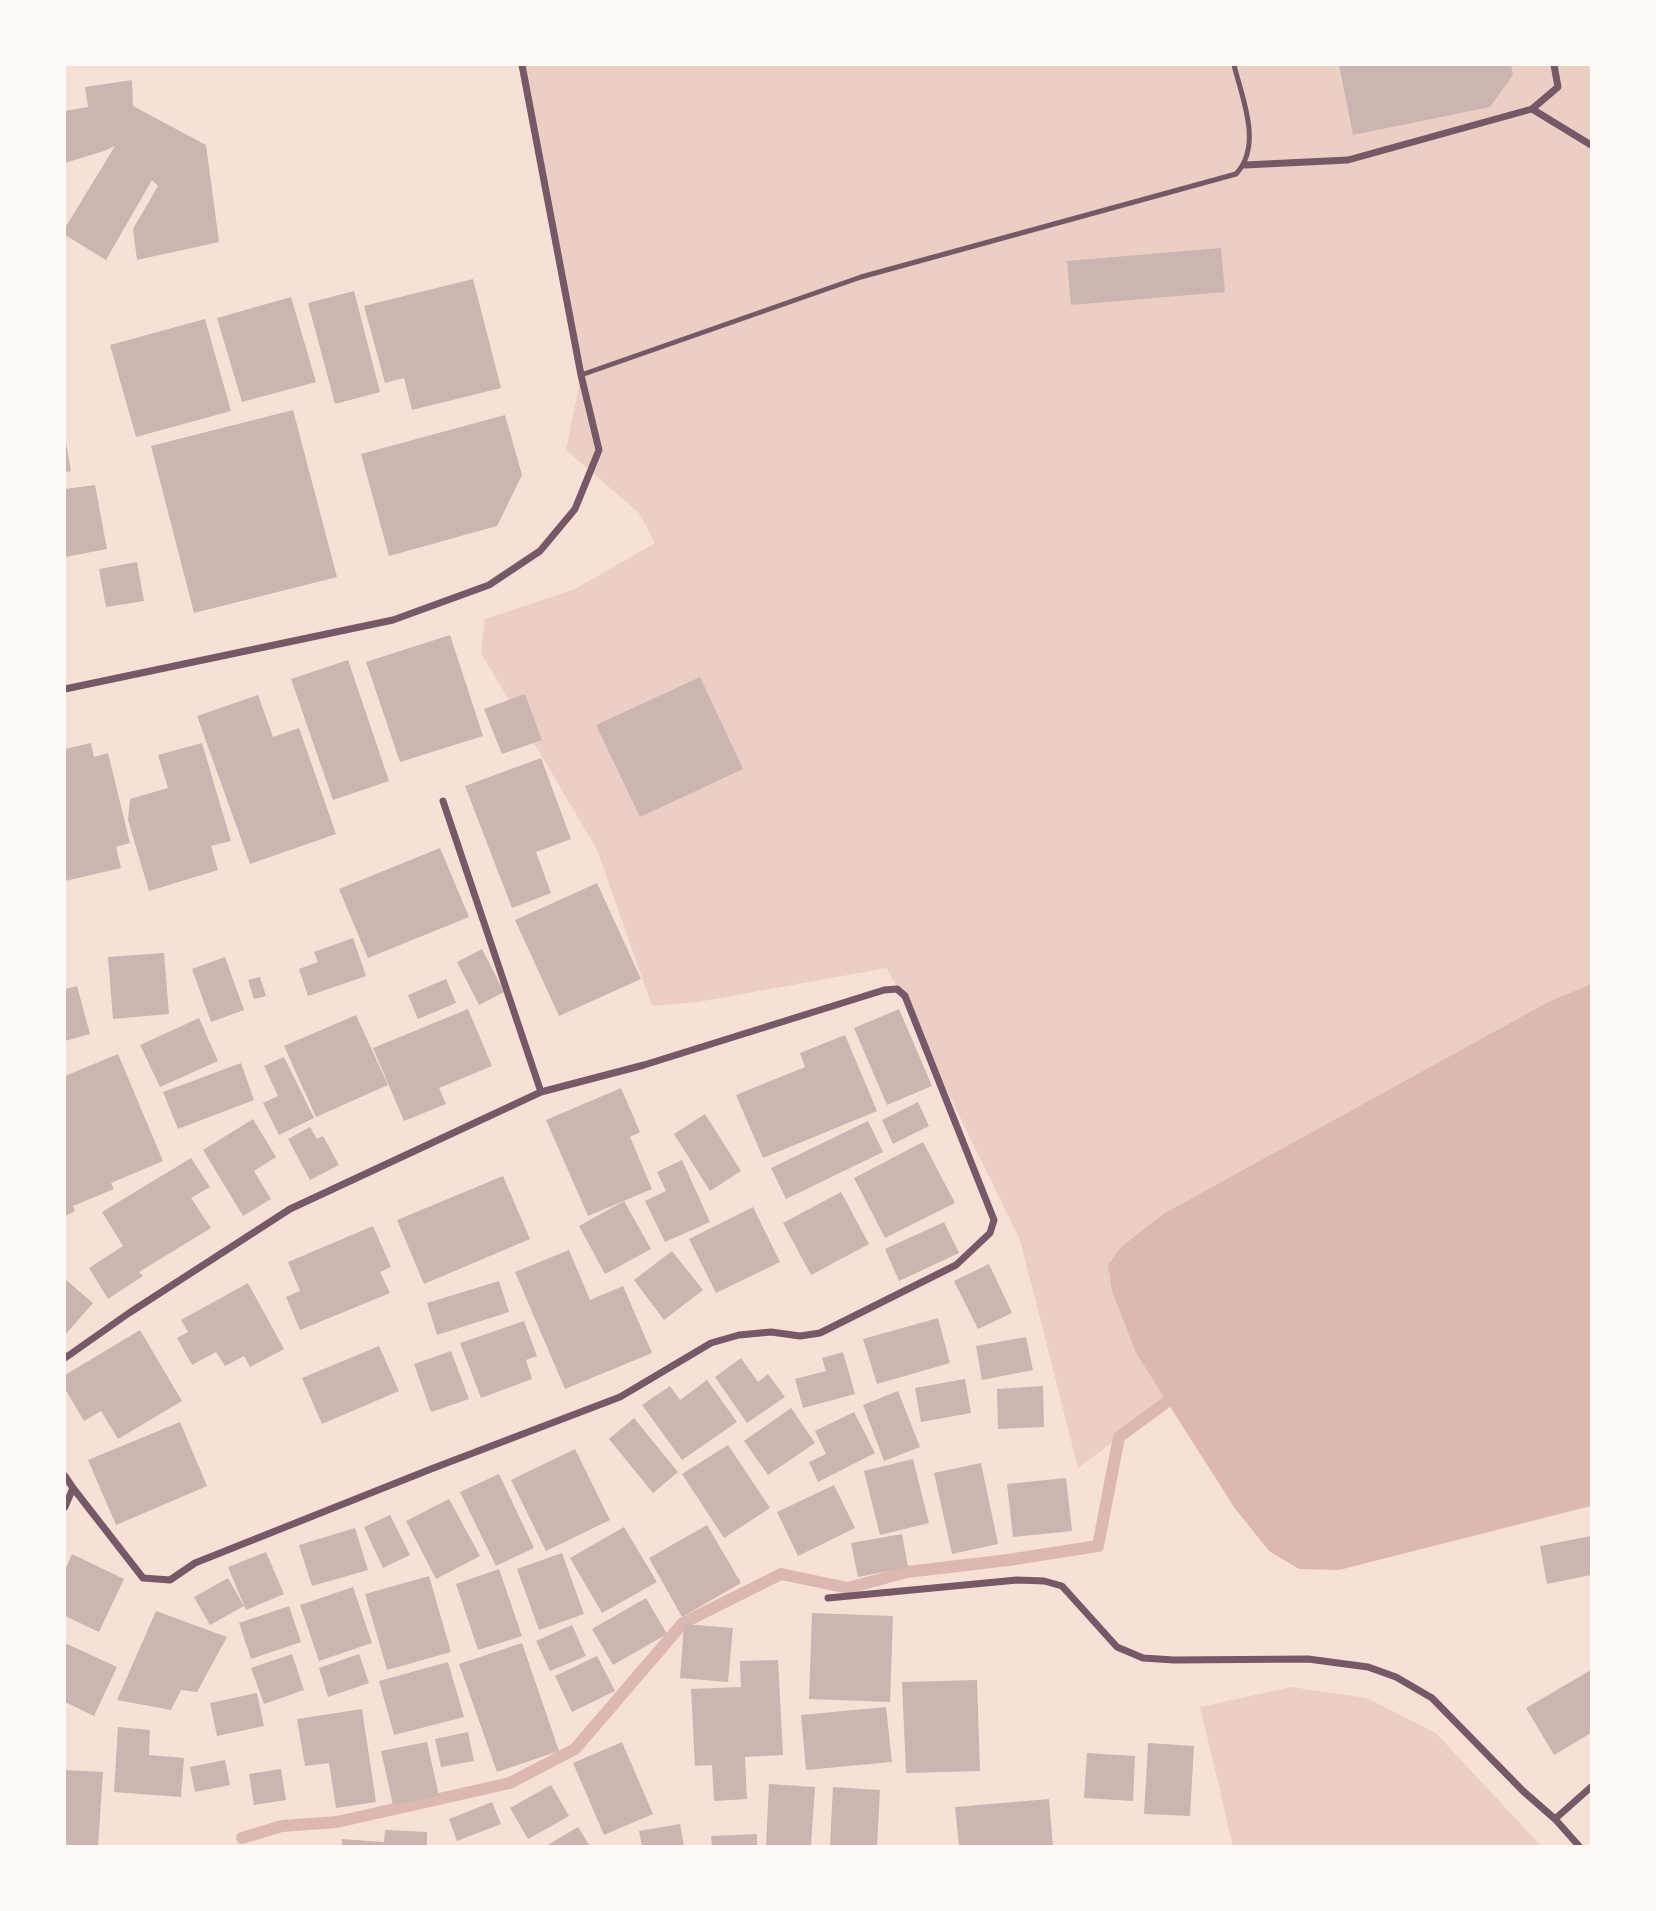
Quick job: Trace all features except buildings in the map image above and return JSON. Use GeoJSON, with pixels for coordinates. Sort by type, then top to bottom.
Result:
{"type":"FeatureCollection","features":[{"type":"Feature","properties":{"kind":"street"},"geometry":{"type":"LineString","coordinates":[[65,690],[393,620],[489,585],[540,551],[575,509],[599,450],[581,375],[522,65]]}},
{"type":"Feature","properties":{"kind":"street"},"geometry":{"type":"LineString","coordinates":[[1245,165],[1348,160],[1532,109],[1558,87],[1554,65]]}},
{"type":"Feature","properties":{"kind":"street"},"geometry":{"type":"LineString","coordinates":[[1532,109],[1591,145]]}},
{"type":"Feature","properties":{"kind":"street"},"geometry":{"type":"LineString","coordinates":[[443,801],[541,1092]]}},
{"type":"Feature","properties":{"kind":"street"},"geometry":{"type":"LineString","coordinates":[[65,1358],[129,1312],[290,1209],[541,1092],[644,1065],[884,990],[897,989],[905,996],[994,1220],[990,1233],[956,1265],[820,1334],[800,1336],[761,1333],[739,1335],[711,1343],[620,1397],[195,1563],[170,1580],[143,1578],[65,1476]]}},
{"type":"Feature","properties":{"kind":"street"},"geometry":{"type":"LineString","coordinates":[[65,1507],[73,1488]]}},
{"type":"Feature","properties":{"kind":"street"},"geometry":{"type":"LineString","coordinates":[[828,1598],[1017,1580],[1044,1581],[1062,1586],[1117,1647],[1143,1658],[1308,1659],[1368,1667],[1396,1677],[1432,1698],[1579,1846]]}},
{"type":"Feature","properties":{"kind":"street"},"geometry":{"type":"LineString","coordinates":[[1555,1819],[1591,1787]]}},
{"type":"Feature","properties":{"kind":"lane"},"geometry":{"type":"LineString","coordinates":[[581,375],[861,277],[1236,174],[1245,165],[1251,135],[1234,65]]}},
{"type":"Feature","properties":{"kind":"shaded area"},"geometry":{"type":"Polygon","coordinates":[[[522,65],[1591,65],[1591,984],[1548,1002],[1163,1214],[1121,1247],[1136,1353],[1168,1401],[1078,1468],[1020,1240],[887,968],[698,1002],[652,1006],[597,850],[481,653],[485,619],[575,589],[655,543],[639,513],[566,450],[581,375],[522,65]]]}},
{"type":"Feature","properties":{"kind":"shaded area"},"geometry":{"type":"Polygon","coordinates":[[[1591,984],[1591,1506],[1339,1570],[1299,1569],[1269,1551],[1234,1507],[1136,1353],[1112,1291],[1108,1265],[1121,1247],[1163,1214],[1548,1002],[1591,984]]]}},
{"type":"Feature","properties":{"kind":"shaded area"},"geometry":{"type":"Polygon","coordinates":[[[1291,1687],[1367,1698],[1436,1733],[1541,1846],[1233,1846],[1200,1707],[1291,1687]]]}},
{"type":"Feature","properties":{"kind":"waterway"},"geometry":{"type":"LineString","coordinates":[[242,1838],[282,1826],[337,1822],[510,1783],[575,1749],[683,1623],[781,1574],[848,1588],[907,1572],[1098,1546],[1119,1437],[1168,1401]]}}]}
